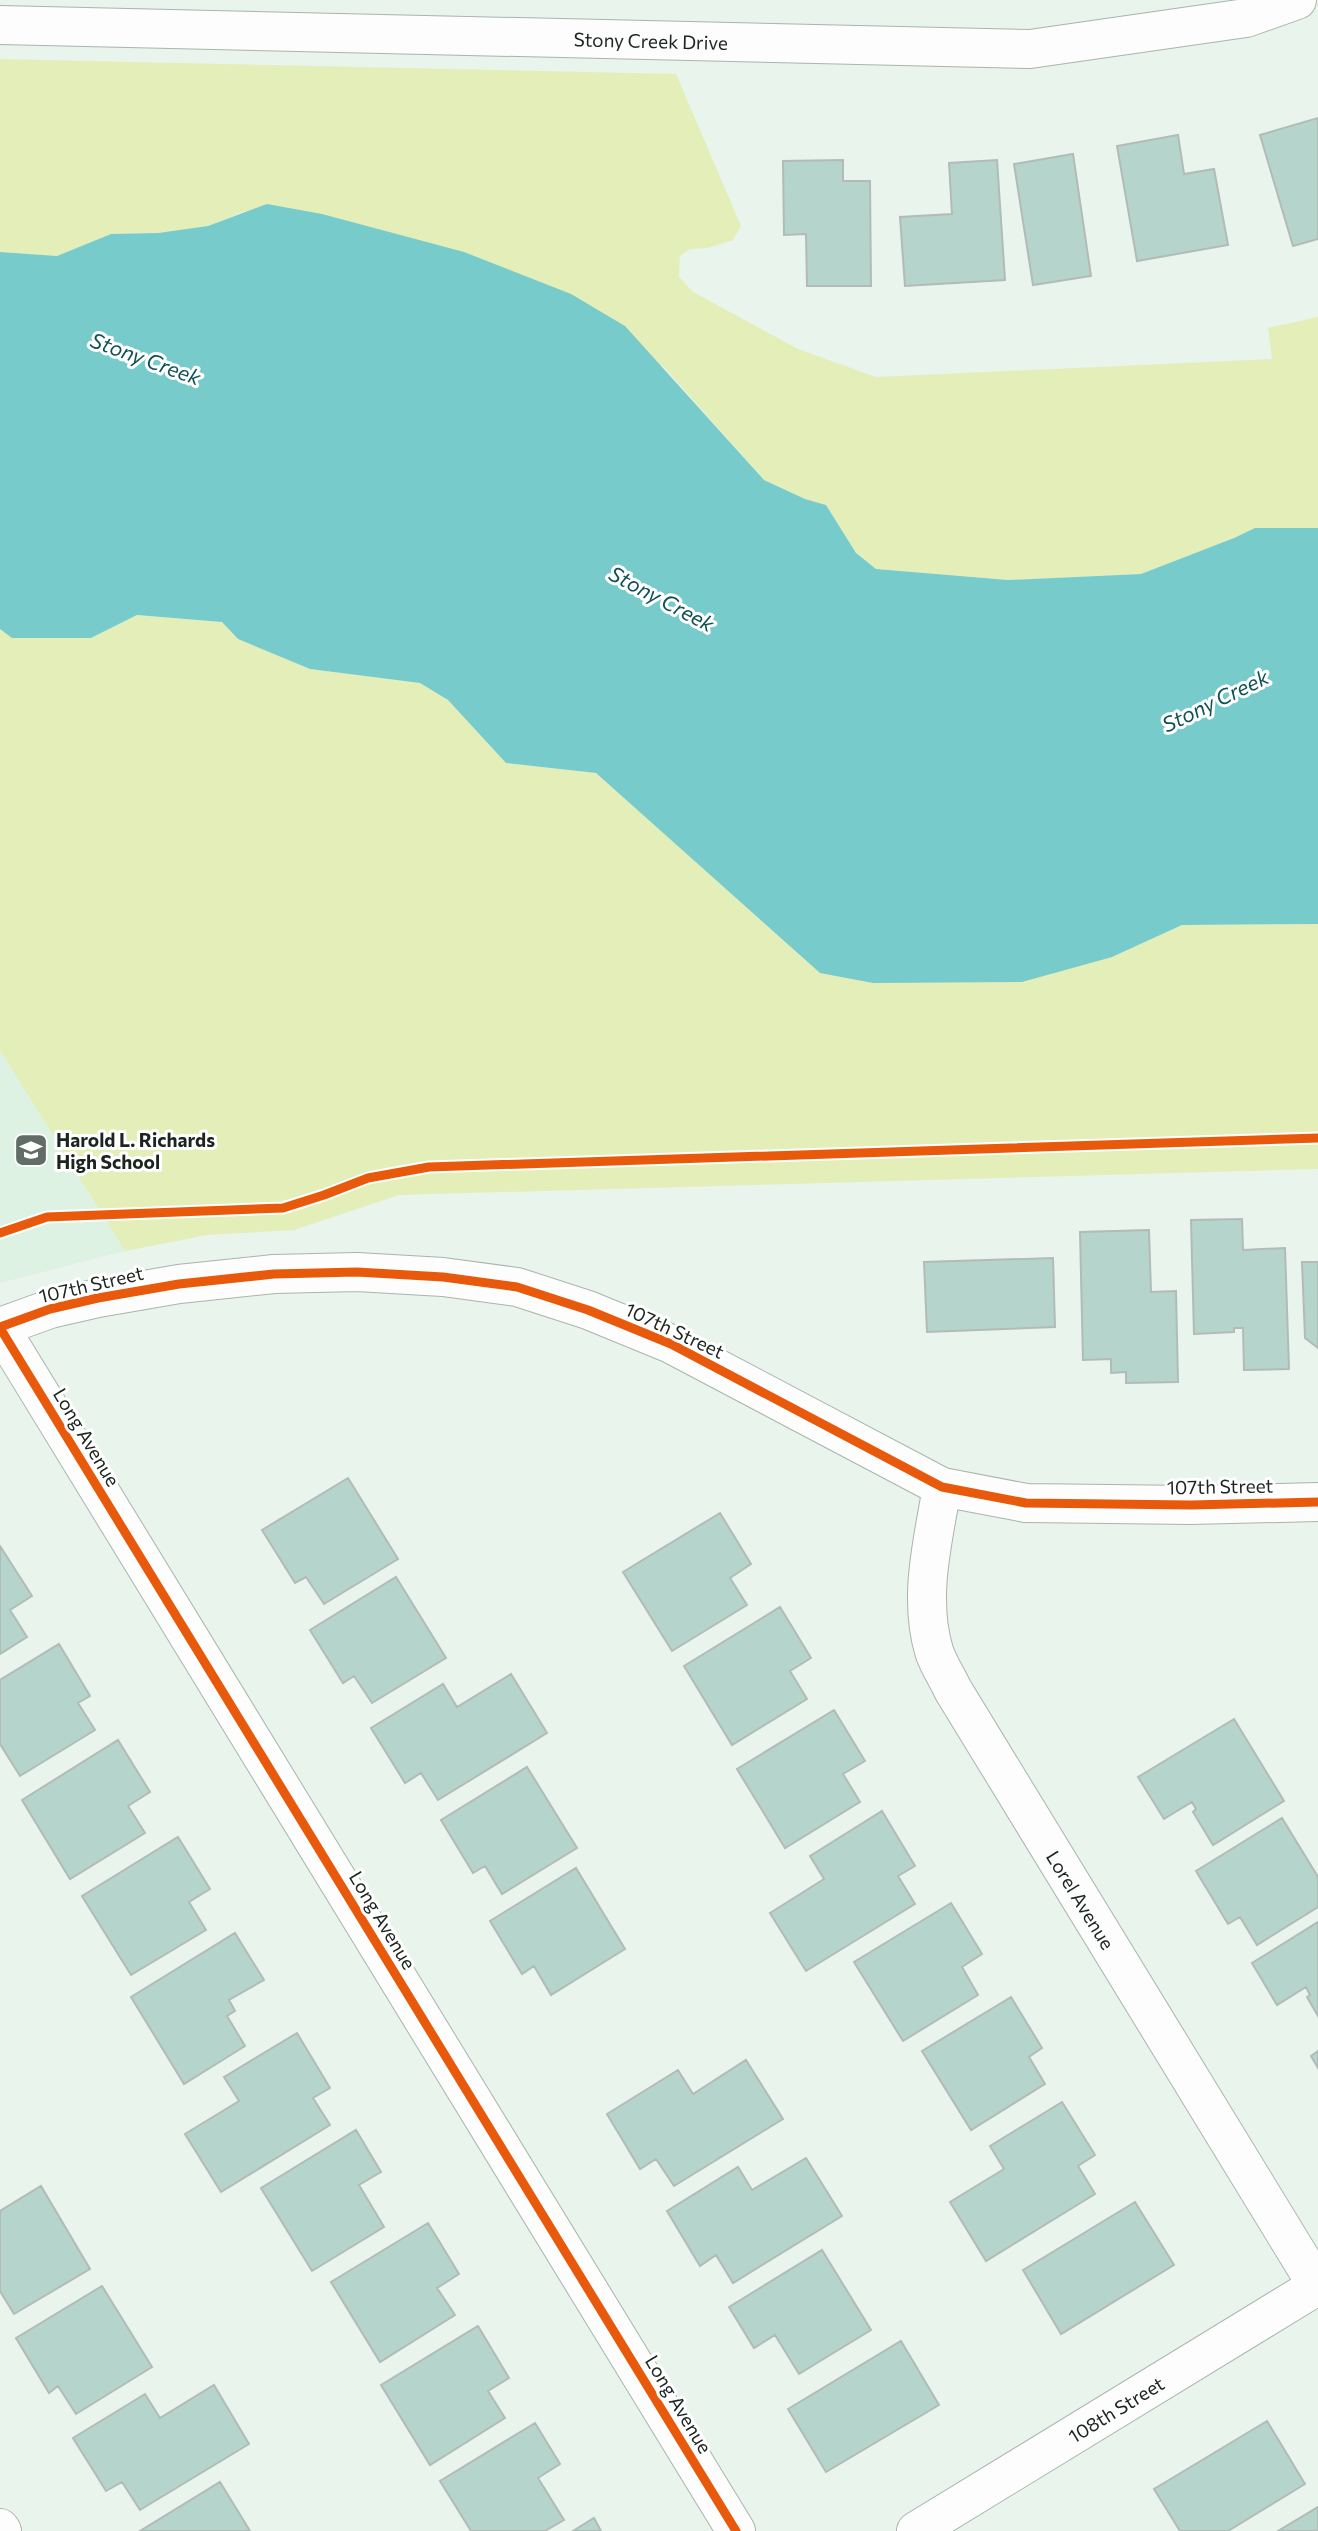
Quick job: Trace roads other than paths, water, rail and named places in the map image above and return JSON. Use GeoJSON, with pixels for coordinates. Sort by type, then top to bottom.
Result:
{"type":"FeatureCollection","features":[{"type":"Feature","properties":{"kind":"street","name":"Stony Creek Drive"},"geometry":{"type":"LineString","coordinates":[[0,26],[41,13],[1030,49],[1246,18],[1297,0]]}},
{"type":"Feature","properties":{"kind":"street","name":"107th Street"},"geometry":{"type":"LineString","coordinates":[[0,1327],[50,1309],[98,1298],[179,1284],[274,1274],[357,1272],[430,1276],[517,1287],[588,1310],[671,1344],[942,1487],[1026,1503],[1191,1505],[1318,1502]]}},
{"type":"Feature","properties":{"kind":"street","name":"Long Avenue"},"geometry":{"type":"LineString","coordinates":[[0,1327],[736,2531]]}},
{"type":"Feature","properties":{"kind":"street","name":"Lorel Avenue"},"geometry":{"type":"LineString","coordinates":[[942,1487],[928,1573],[927,1614],[934,1653],[953,1690],[1318,2286]]}},
{"type":"Feature","properties":{"kind":"street","name":"108th Street"},"geometry":{"type":"LineString","coordinates":[[916,2531],[1318,2286]]}},
{"type":"Feature","properties":{"kind":"water","name":"Stony Creek"},"geometry":{"type":"Polygon","coordinates":[[[267,204],[322,214],[464,252],[571,294],[625,326],[764,480],[805,499],[826,505],[856,553],[876,569],[1008,580],[1141,574],[1255,528],[1318,528],[1318,924],[1182,925],[1112,957],[1022,982],[873,983],[820,973],[596,773],[506,763],[448,700],[420,683],[310,669],[238,639],[222,622],[137,615],[91,638],[12,638],[0,629],[0,252],[57,256],[111,234],[158,233],[208,226],[267,204]]]}},
{"type":"Feature","properties":{"kind":"place","name":"Harold L. Richards High School"},"geometry":{"type":"Point","coordinates":[31,1150]}}]}
